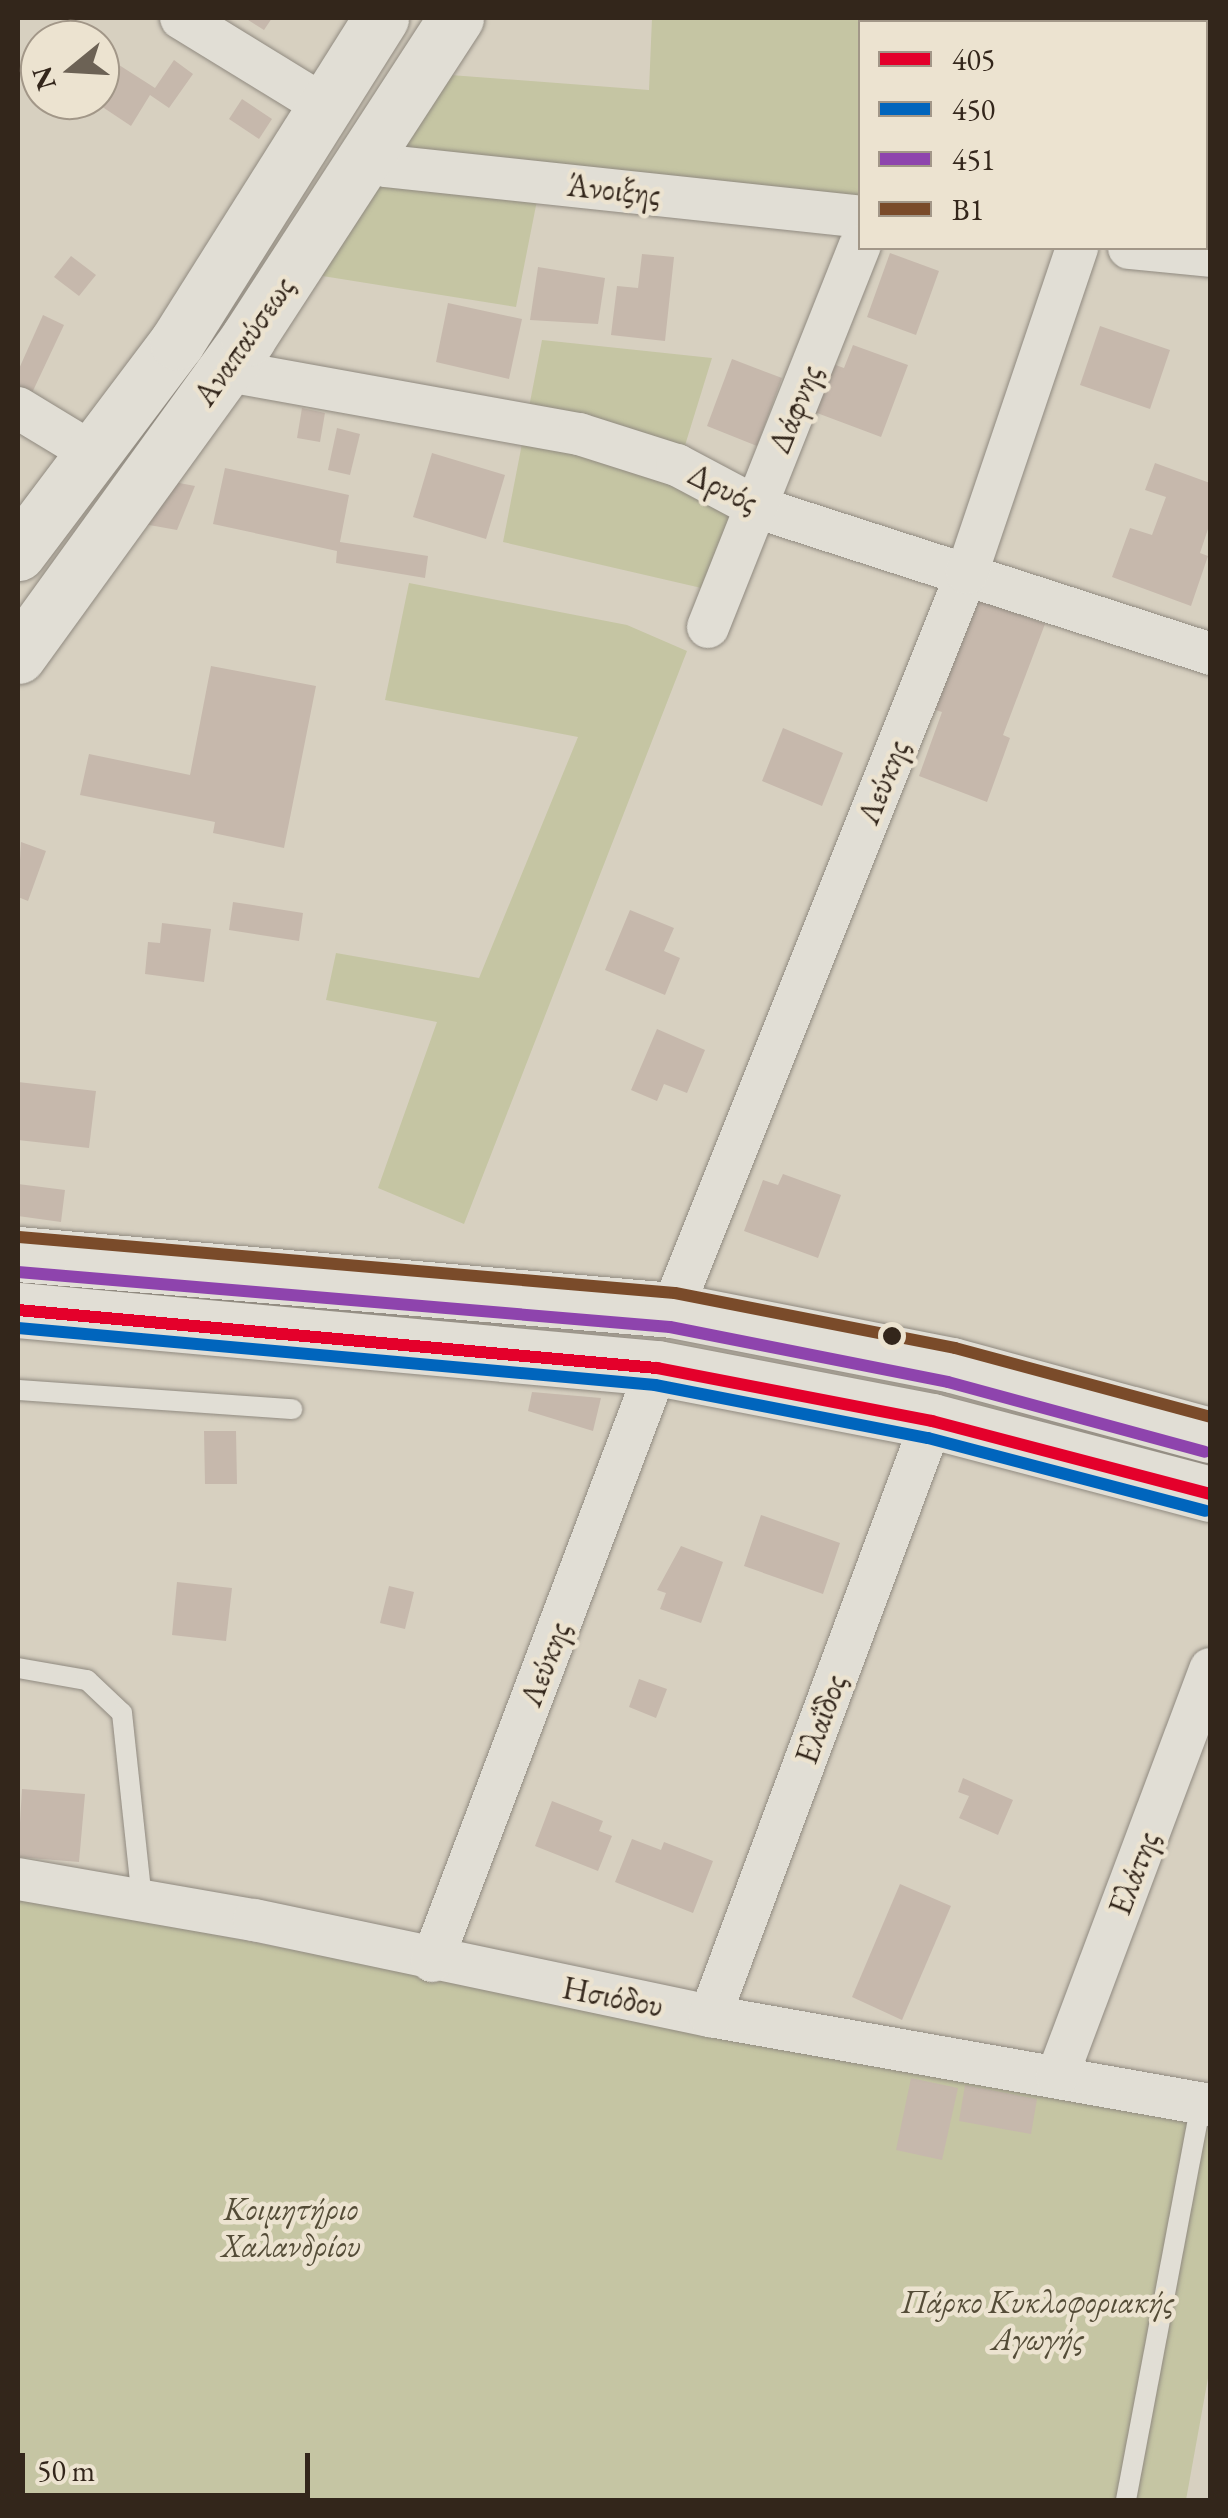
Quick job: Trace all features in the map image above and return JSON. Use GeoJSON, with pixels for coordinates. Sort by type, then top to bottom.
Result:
{"type":"FeatureCollection","features":[{"type":"Feature","properties":{"kind":"main road","name":"Αναπαύσεως"},"geometry":{"type":"LineString","coordinates":[[18,553],[177,342],[381,18]]}},
{"type":"Feature","properties":{"kind":"main road","name":"Αναπαύσεως"},"geometry":{"type":"LineString","coordinates":[[18,656],[223,370],[371,154],[456,18]]}},
{"type":"Feature","properties":{"kind":"main road"},"geometry":{"type":"LineString","coordinates":[[18,1254],[672,1310],[952,1366],[1210,1434]]}},
{"type":"Feature","properties":{"kind":"main road"},"geometry":{"type":"LineString","coordinates":[[18,1310],[657,1368],[932,1422],[1210,1494]]}},
{"type":"Feature","properties":{"kind":"street"},"geometry":{"type":"LineString","coordinates":[[182,18],[326,106]]}},
{"type":"Feature","properties":{"kind":"street","name":"Άνοιξης"},"geometry":{"type":"LineString","coordinates":[[371,154],[386,166],[858,217]]}},
{"type":"Feature","properties":{"kind":"street","name":"Δάφνης"},"geometry":{"type":"LineString","coordinates":[[708,627],[858,250]]}},
{"type":"Feature","properties":{"kind":"street","name":"Λεύκης"},"geometry":{"type":"LineString","coordinates":[[672,1310],[967,573],[1076,250]]}},
{"type":"Feature","properties":{"kind":"street"},"geometry":{"type":"LineString","coordinates":[[1148,250],[1210,256]]}},
{"type":"Feature","properties":{"kind":"street","name":"Δρυός"},"geometry":{"type":"LineString","coordinates":[[223,370],[579,434],[676,465],[756,506],[1210,654]]}},
{"type":"Feature","properties":{"kind":"street"},"geometry":{"type":"LineString","coordinates":[[18,408],[94,454]]}},
{"type":"Feature","properties":{"kind":"street","name":"Λεύκης"},"geometry":{"type":"LineString","coordinates":[[432,1961],[657,1368]]}},
{"type":"Feature","properties":{"kind":"street","name":"Ελαΐδος"},"geometry":{"type":"LineString","coordinates":[[710,2016],[932,1422]]}},
{"type":"Feature","properties":{"kind":"street","name":"Ελάτης"},"geometry":{"type":"LineString","coordinates":[[1057,2077],[1210,1669]]}},
{"type":"Feature","properties":{"kind":"street","name":"Ησιόδου"},"geometry":{"type":"LineString","coordinates":[[18,1879],[142,1898],[710,2016],[1206,2104]]}},
{"type":"Feature","properties":{"kind":"lane"},"geometry":{"type":"LineString","coordinates":[[18,1390],[292,1410]]}},
{"type":"Feature","properties":{"kind":"lane"},"geometry":{"type":"LineString","coordinates":[[18,1668],[88,1680],[122,1713],[142,1898]]}},
{"type":"Feature","properties":{"kind":"lane"},"geometry":{"type":"LineString","coordinates":[[1126,2500],[1206,2104]]}},
{"type":"Feature","properties":{"kind":"green space"},"geometry":{"type":"Polygon","coordinates":[[[652,18],[1094,18],[858,20],[858,199],[543,170],[516,307],[310,274],[437,74],[649,90],[652,18]]]}},
{"type":"Feature","properties":{"kind":"green space"},"geometry":{"type":"Polygon","coordinates":[[[542,340],[712,358],[674,481],[738,519],[710,590],[503,542],[542,340]]]}},
{"type":"Feature","properties":{"kind":"green space"},"geometry":{"type":"Polygon","coordinates":[[[409,583],[627,625],[687,651],[464,1224],[378,1188],[437,1022],[326,1000],[336,953],[479,978],[578,737],[385,700],[409,583]]]}},
{"type":"Feature","properties":{"kind":"green space","name":"Κοιμητήριο Χαλανδρίου"},"geometry":{"type":"Polygon","coordinates":[[[18,1896],[909,2071],[1210,2120],[1210,2367],[1186,2500],[18,2500],[18,1896]]]}},
{"type":"Feature","properties":{"kind":"building"},"geometry":{"type":"Polygon","coordinates":[[[245,18],[272,18],[264,30],[245,18]]]}},
{"type":"Feature","properties":{"kind":"building"},"geometry":{"type":"Polygon","coordinates":[[[1210,18],[1210,75],[1208,20],[1210,18]]]}},
{"type":"Feature","properties":{"kind":"building"},"geometry":{"type":"Polygon","coordinates":[[[174,60],[193,74],[169,108],[150,95],[131,126],[120,119],[120,66],[155,88],[174,60]]]}},
{"type":"Feature","properties":{"kind":"building"},"geometry":{"type":"Polygon","coordinates":[[[242,99],[272,119],[259,139],[229,119],[242,99]]]}},
{"type":"Feature","properties":{"kind":"building"},"geometry":{"type":"Polygon","coordinates":[[[890,253],[939,271],[916,335],[867,317],[890,253]]]}},
{"type":"Feature","properties":{"kind":"building"},"geometry":{"type":"Polygon","coordinates":[[[642,254],[674,257],[665,341],[611,335],[617,286],[638,288],[642,254]]]}},
{"type":"Feature","properties":{"kind":"building"},"geometry":{"type":"Polygon","coordinates":[[[71,256],[96,275],[79,296],[54,277],[71,256]]]}},
{"type":"Feature","properties":{"kind":"building"},"geometry":{"type":"Polygon","coordinates":[[[538,267],[605,278],[598,324],[530,320],[538,267]]]}},
{"type":"Feature","properties":{"kind":"building"},"geometry":{"type":"Polygon","coordinates":[[[448,303],[522,319],[509,379],[436,362],[448,303]]]}},
{"type":"Feature","properties":{"kind":"building"},"geometry":{"type":"Polygon","coordinates":[[[43,315],[64,325],[31,395],[18,388],[18,371],[43,315]]]}},
{"type":"Feature","properties":{"kind":"building"},"geometry":{"type":"Polygon","coordinates":[[[1100,326],[1170,350],[1150,409],[1080,385],[1100,326]]]}},
{"type":"Feature","properties":{"kind":"building"},"geometry":{"type":"Polygon","coordinates":[[[853,345],[908,365],[881,437],[809,410],[827,362],[844,368],[853,345]]]}},
{"type":"Feature","properties":{"kind":"building"},"geometry":{"type":"Polygon","coordinates":[[[732,359],[782,378],[757,446],[707,426],[732,359]]]}},
{"type":"Feature","properties":{"kind":"building"},"geometry":{"type":"Polygon","coordinates":[[[302,408],[325,413],[320,442],[297,438],[302,408]]]}},
{"type":"Feature","properties":{"kind":"building"},"geometry":{"type":"Polygon","coordinates":[[[337,428],[360,434],[350,475],[328,470],[337,428]]]}},
{"type":"Feature","properties":{"kind":"building"},"geometry":{"type":"Polygon","coordinates":[[[432,453],[505,475],[486,539],[413,517],[432,453]]]}},
{"type":"Feature","properties":{"kind":"building"},"geometry":{"type":"Polygon","coordinates":[[[1155,463],[1210,483],[1210,523],[1200,553],[1208,556],[1191,606],[1112,577],[1130,528],[1152,535],[1166,497],[1145,490],[1155,463]]]}},
{"type":"Feature","properties":{"kind":"building"},"geometry":{"type":"Polygon","coordinates":[[[225,468],[349,495],[340,542],[428,556],[425,578],[336,563],[337,551],[213,524],[225,468]]]}},
{"type":"Feature","properties":{"kind":"building"},"geometry":{"type":"Polygon","coordinates":[[[169,481],[195,486],[177,530],[138,523],[169,481]]]}},
{"type":"Feature","properties":{"kind":"building"},"geometry":{"type":"Polygon","coordinates":[[[973,597],[1045,624],[1003,735],[1010,738],[987,802],[919,776],[942,712],[932,709],[973,597]]]}},
{"type":"Feature","properties":{"kind":"building"},"geometry":{"type":"Polygon","coordinates":[[[211,666],[316,686],[284,848],[213,833],[215,822],[80,795],[89,754],[190,775],[211,666]]]}},
{"type":"Feature","properties":{"kind":"building"},"geometry":{"type":"Polygon","coordinates":[[[783,728],[843,753],[822,806],[762,781],[783,728]]]}},
{"type":"Feature","properties":{"kind":"building"},"geometry":{"type":"Polygon","coordinates":[[[21,842],[46,851],[28,901],[18,897],[21,842]]]}},
{"type":"Feature","properties":{"kind":"building"},"geometry":{"type":"Polygon","coordinates":[[[233,902],[303,913],[299,941],[229,930],[233,902]]]}},
{"type":"Feature","properties":{"kind":"building"},"geometry":{"type":"Polygon","coordinates":[[[630,910],[674,928],[664,951],[680,958],[665,995],[605,970],[630,910]]]}},
{"type":"Feature","properties":{"kind":"building"},"geometry":{"type":"Polygon","coordinates":[[[162,923],[211,929],[204,982],[145,974],[148,942],[160,943],[162,923]]]}},
{"type":"Feature","properties":{"kind":"building"},"geometry":{"type":"Polygon","coordinates":[[[657,1029],[705,1050],[687,1093],[664,1084],[657,1101],[631,1090],[657,1029]]]}},
{"type":"Feature","properties":{"kind":"building"},"geometry":{"type":"Polygon","coordinates":[[[18,1082],[96,1091],[89,1148],[18,1140],[18,1082]]]}},
{"type":"Feature","properties":{"kind":"building"},"geometry":{"type":"Polygon","coordinates":[[[783,1174],[841,1195],[818,1258],[744,1231],[763,1180],[778,1185],[783,1174]]]}},
{"type":"Feature","properties":{"kind":"building"},"geometry":{"type":"Polygon","coordinates":[[[18,1184],[65,1190],[61,1222],[18,1216],[18,1184]]]}},
{"type":"Feature","properties":{"kind":"building"},"geometry":{"type":"Polygon","coordinates":[[[532,1392],[601,1398],[593,1431],[528,1411],[532,1392]]]}},
{"type":"Feature","properties":{"kind":"building"},"geometry":{"type":"Polygon","coordinates":[[[204,1431],[236,1431],[237,1484],[205,1484],[204,1431]]]}},
{"type":"Feature","properties":{"kind":"building"},"geometry":{"type":"Polygon","coordinates":[[[761,1515],[840,1543],[823,1594],[744,1566],[761,1515]]]}},
{"type":"Feature","properties":{"kind":"building"},"geometry":{"type":"Polygon","coordinates":[[[681,1546],[723,1562],[701,1623],[660,1609],[666,1593],[657,1590],[681,1546]]]}},
{"type":"Feature","properties":{"kind":"building"},"geometry":{"type":"Polygon","coordinates":[[[177,1582],[232,1588],[226,1641],[172,1635],[177,1582]]]}},
{"type":"Feature","properties":{"kind":"building"},"geometry":{"type":"Polygon","coordinates":[[[389,1586],[414,1592],[405,1629],[380,1623],[389,1586]]]}},
{"type":"Feature","properties":{"kind":"building"},"geometry":{"type":"Polygon","coordinates":[[[639,1679],[667,1689],[656,1718],[629,1707],[639,1679]]]}},
{"type":"Feature","properties":{"kind":"building"},"geometry":{"type":"Polygon","coordinates":[[[963,1778],[1013,1800],[998,1835],[959,1818],[969,1796],[958,1792],[963,1778]]]}},
{"type":"Feature","properties":{"kind":"building"},"geometry":{"type":"Polygon","coordinates":[[[22,1789],[85,1794],[79,1862],[18,1857],[22,1789]]]}},
{"type":"Feature","properties":{"kind":"building"},"geometry":{"type":"Polygon","coordinates":[[[552,1801],[603,1821],[599,1831],[612,1836],[598,1871],[535,1846],[552,1801]]]}},
{"type":"Feature","properties":{"kind":"building"},"geometry":{"type":"Polygon","coordinates":[[[632,1839],[661,1850],[664,1842],[713,1861],[693,1913],[615,1882],[632,1839]]]}},
{"type":"Feature","properties":{"kind":"building"},"geometry":{"type":"Polygon","coordinates":[[[900,1884],[951,1906],[902,2020],[852,1997],[900,1884]]]}},
{"type":"Feature","properties":{"kind":"building"},"geometry":{"type":"Polygon","coordinates":[[[911,2078],[958,2088],[942,2160],[896,2150],[911,2078]]]}},
{"type":"Feature","properties":{"kind":"building"},"geometry":{"type":"Polygon","coordinates":[[[965,2085],[1037,2099],[1031,2134],[959,2121],[965,2085]]]}},
{"type":"Feature","properties":{"kind":"transit line","name":"Β1"},"geometry":{"type":"LineString","coordinates":[[19,1237],[675,1293],[955,1348],[1210,1417]]}},
{"type":"Feature","properties":{"kind":"transit line","name":"451"},"geometry":{"type":"LineString","coordinates":[[18,1272],[670,1327],[948,1382],[1205,1452]]}},
{"type":"Feature","properties":{"kind":"transit line","name":"405"},"geometry":{"type":"LineString","coordinates":[[18,1310],[657,1368],[932,1421],[1210,1494]]}},
{"type":"Feature","properties":{"kind":"transit line","name":"450"},"geometry":{"type":"LineString","coordinates":[[18,1328],[655,1385],[928,1438],[1206,1511]]}},
{"type":"Feature","properties":{"kind":"park label","name":"Πάρκο Κυκλοφοριακής Αγωγής"},"geometry":{"type":"Point","coordinates":[1038,2322]}}]}
